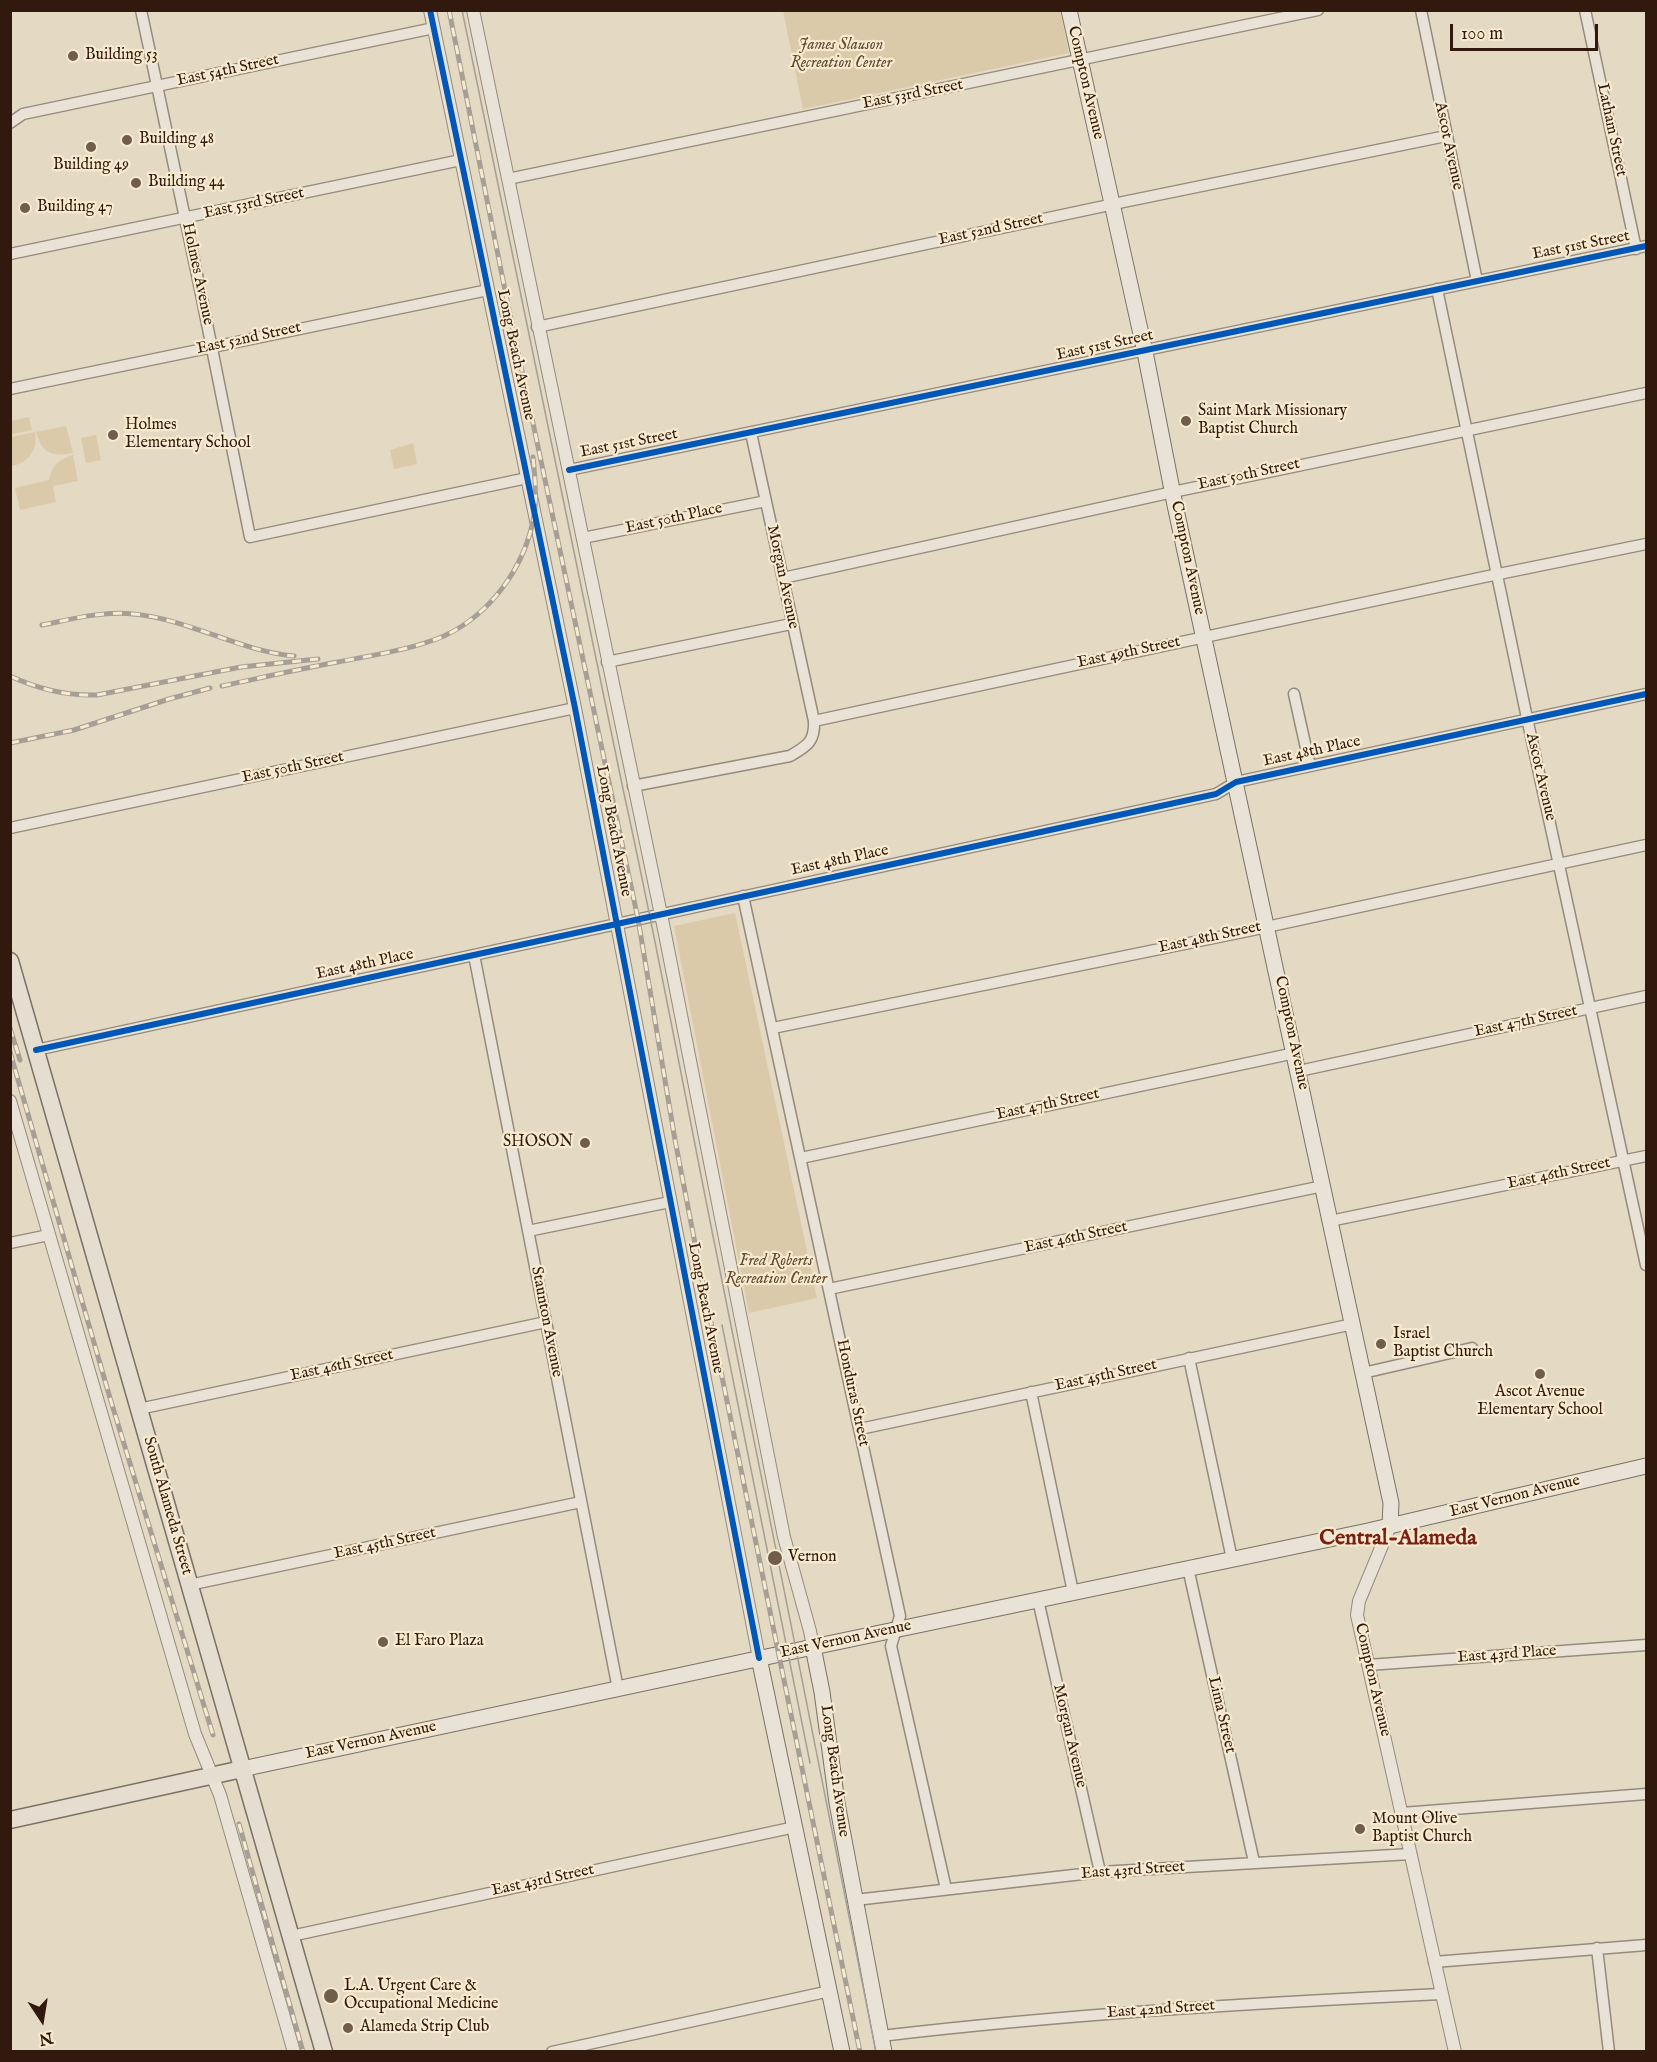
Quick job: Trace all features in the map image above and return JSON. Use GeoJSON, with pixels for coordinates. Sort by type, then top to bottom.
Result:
{"type":"FeatureCollection","features":[{"type":"Feature","properties":{"kind":"main road","name":"Compton Avenue"},"geometry":{"type":"LineString","coordinates":[[1069,10],[1145,352],[1173,492],[1391,1503],[1390,1526]]}},
{"type":"Feature","properties":{"kind":"main road","name":"South Alameda Street"},"geometry":{"type":"LineString","coordinates":[[10,961],[324,2052]]}},
{"type":"Feature","properties":{"kind":"main road","name":"East Vernon Avenue"},"geometry":{"type":"LineString","coordinates":[[10,1820],[759,1658],[1390,1526],[1647,1466]]}},
{"type":"Feature","properties":{"kind":"main road","name":"Long Beach Avenue"},"geometry":{"type":"LineString","coordinates":[[813,1647],[822,1692],[837,1803],[884,2052]]}},
{"type":"Feature","properties":{"kind":"main road","name":"Long Beach Avenue"},"geometry":{"type":"LineString","coordinates":[[759,1658],[842,2052]]}},
{"type":"Feature","properties":{"kind":"street","name":"Holmes Avenue"},"geometry":{"type":"LineString","coordinates":[[141,10],[250,537],[527,478]]}},
{"type":"Feature","properties":{"kind":"street","name":"Long Beach Avenue"},"geometry":{"type":"LineString","coordinates":[[430,10],[575,708],[759,1658]]}},
{"type":"Feature","properties":{"kind":"street","name":"Long Beach Avenue"},"geometry":{"type":"LineString","coordinates":[[473,10],[660,914],[784,1537],[813,1647]]}},
{"type":"Feature","properties":{"kind":"street","name":"East 53rd Street"},"geometry":{"type":"LineString","coordinates":[[508,179],[1318,10]]}},
{"type":"Feature","properties":{"kind":"street","name":"Ascot Avenue"},"geometry":{"type":"LineString","coordinates":[[1421,10],[1477,281]]}},
{"type":"Feature","properties":{"kind":"street","name":"Latham Street"},"geometry":{"type":"LineString","coordinates":[[1585,10],[1642,248]]}},
{"type":"Feature","properties":{"kind":"street","name":"East 54th Street"},"geometry":{"type":"LineString","coordinates":[[10,123],[23,114],[434,28]]}},
{"type":"Feature","properties":{"kind":"street","name":"East 52nd Street"},"geometry":{"type":"LineString","coordinates":[[537,327],[1112,204],[1446,136]]}},
{"type":"Feature","properties":{"kind":"street","name":"East 53rd Street"},"geometry":{"type":"LineString","coordinates":[[10,254],[461,160]]}},
{"type":"Feature","properties":{"kind":"street","name":"East 51st Street"},"geometry":{"type":"LineString","coordinates":[[569,470],[1642,248]]}},
{"type":"Feature","properties":{"kind":"street","name":"Ascot Avenue"},"geometry":{"type":"LineString","coordinates":[[1437,289],[1527,718],[1647,1265]]}},
{"type":"Feature","properties":{"kind":"street","name":"East 52nd Street"},"geometry":{"type":"LineString","coordinates":[[10,389],[488,290]]}},
{"type":"Feature","properties":{"kind":"street","name":"East 50th Street"},"geometry":{"type":"LineString","coordinates":[[783,578],[1173,492],[1647,393]]}},
{"type":"Feature","properties":{"kind":"street","name":"Morgan Avenue"},"geometry":{"type":"LineString","coordinates":[[751,433],[814,721]]}},
{"type":"Feature","properties":{"kind":"street","name":"East 50th Place"},"geometry":{"type":"LineString","coordinates":[[583,538],[766,501]]}},
{"type":"Feature","properties":{"kind":"street","name":"East 49th Street"},"geometry":{"type":"LineString","coordinates":[[814,721],[1497,574],[1647,544]]}},
{"type":"Feature","properties":{"kind":"street"},"geometry":{"type":"LineString","coordinates":[[607,662],[791,624]]}},
{"type":"Feature","properties":{"kind":"street","name":"East 48th Place"},"geometry":{"type":"LineString","coordinates":[[36,1050],[1216,794],[1236,782],[1647,693]]}},
{"type":"Feature","properties":{"kind":"street"},"geometry":{"type":"LineString","coordinates":[[1294,694],[1310,766]]}},
{"type":"Feature","properties":{"kind":"street","name":"East 50th Street"},"geometry":{"type":"LineString","coordinates":[[10,828],[575,708]]}},
{"type":"Feature","properties":{"kind":"street"},"geometry":{"type":"LineString","coordinates":[[633,786],[790,756],[807,746],[814,733],[814,721]]}},
{"type":"Feature","properties":{"kind":"street","name":"East 48th Street"},"geometry":{"type":"LineString","coordinates":[[772,1028],[1647,845]]}},
{"type":"Feature","properties":{"kind":"street","name":"Honduras Street"},"geometry":{"type":"LineString","coordinates":[[743,896],[900,1616],[891,1646],[945,1889]]}},
{"type":"Feature","properties":{"kind":"street","name":"Staunton Avenue"},"geometry":{"type":"LineString","coordinates":[[474,955],[618,1689]]}},
{"type":"Feature","properties":{"kind":"street","name":"East 47th Street"},"geometry":{"type":"LineString","coordinates":[[1299,1071],[1647,996]]}},
{"type":"Feature","properties":{"kind":"street","name":"East 47th Street"},"geometry":{"type":"LineString","coordinates":[[801,1158],[1295,1053]]}},
{"type":"Feature","properties":{"kind":"street"},"geometry":{"type":"LineString","coordinates":[[10,1101],[195,1734],[220,1796],[294,2052]]}},
{"type":"Feature","properties":{"kind":"street","name":"East 46th Street"},"geometry":{"type":"LineString","coordinates":[[1330,1221],[1647,1156]]}},
{"type":"Feature","properties":{"kind":"street","name":"East 46th Street"},"geometry":{"type":"LineString","coordinates":[[829,1289],[1323,1186]]}},
{"type":"Feature","properties":{"kind":"street"},"geometry":{"type":"LineString","coordinates":[[528,1231],[670,1202]]}},
{"type":"Feature","properties":{"kind":"street"},"geometry":{"type":"LineString","coordinates":[[10,1243],[49,1235]]}},
{"type":"Feature","properties":{"kind":"street","name":"East 46th Street"},"geometry":{"type":"LineString","coordinates":[[139,1409],[546,1322]]}},
{"type":"Feature","properties":{"kind":"street","name":"East 45th Street"},"geometry":{"type":"LineString","coordinates":[[860,1429],[1353,1324]]}},
{"type":"Feature","properties":{"kind":"street"},"geometry":{"type":"LineString","coordinates":[[1363,1373],[1472,1348]]}},
{"type":"Feature","properties":{"kind":"street"},"geometry":{"type":"LineString","coordinates":[[1190,1358],[1232,1559]]}},
{"type":"Feature","properties":{"kind":"street"},"geometry":{"type":"LineString","coordinates":[[1031,1392],[1073,1592]]}},
{"type":"Feature","properties":{"kind":"street","name":"East 45th Street"},"geometry":{"type":"LineString","coordinates":[[189,1585],[581,1502]]}},
{"type":"Feature","properties":{"kind":"street","name":"Compton Avenue"},"geometry":{"type":"LineString","coordinates":[[1390,1526],[1358,1608],[1368,1665],[1455,2052]]}},
{"type":"Feature","properties":{"kind":"street","name":"Lima Street"},"geometry":{"type":"LineString","coordinates":[[1188,1569],[1254,1862]]}},
{"type":"Feature","properties":{"kind":"street","name":"Morgan Avenue"},"geometry":{"type":"LineString","coordinates":[[1038,1600],[1100,1872]]}},
{"type":"Feature","properties":{"kind":"street","name":"East 43rd Place"},"geometry":{"type":"LineString","coordinates":[[1368,1665],[1647,1646]]}},
{"type":"Feature","properties":{"kind":"street"},"geometry":{"type":"LineString","coordinates":[[1402,1813],[1647,1794]]}},
{"type":"Feature","properties":{"kind":"street","name":"East 43rd Street"},"geometry":{"type":"LineString","coordinates":[[291,1936],[795,1827]]}},
{"type":"Feature","properties":{"kind":"street","name":"East 43rd Street"},"geometry":{"type":"LineString","coordinates":[[855,1900],[1100,1872],[1411,1854]]}},
{"type":"Feature","properties":{"kind":"street"},"geometry":{"type":"LineString","coordinates":[[1434,1962],[1647,1945]]}},
{"type":"Feature","properties":{"kind":"street"},"geometry":{"type":"LineString","coordinates":[[1597,1948],[1609,2052]]}},
{"type":"Feature","properties":{"kind":"street"},"geometry":{"type":"LineString","coordinates":[[552,2052],[830,1991]]}},
{"type":"Feature","properties":{"kind":"street","name":"East 42nd Street"},"geometry":{"type":"LineString","coordinates":[[881,2036],[983,2024],[1141,2011],[1441,1994]]}},
{"type":"Feature","properties":{"kind":"green space","name":"James Slauson Recreation Center"},"geometry":{"type":"Polygon","coordinates":[[[783,11],[1060,11],[1069,53],[803,109],[783,11]]]}},
{"type":"Feature","properties":{"kind":"green space"},"geometry":{"type":"Polygon","coordinates":[[[29,417],[32,430],[12,434],[11,421],[29,417]]]}},
{"type":"Feature","properties":{"kind":"green space"},"geometry":{"type":"Polygon","coordinates":[[[66,426],[73,453],[48,452],[41,445],[36,432],[66,426]]]}},
{"type":"Feature","properties":{"kind":"green space"},"geometry":{"type":"Polygon","coordinates":[[[35,432],[36,439],[31,455],[23,462],[11,466],[11,437],[35,432]]]}},
{"type":"Feature","properties":{"kind":"green space"},"geometry":{"type":"Polygon","coordinates":[[[96,435],[101,460],[86,463],[81,438],[96,435]]]}},
{"type":"Feature","properties":{"kind":"green space"},"geometry":{"type":"Polygon","coordinates":[[[413,443],[417,464],[394,469],[390,450],[413,443]]]}},
{"type":"Feature","properties":{"kind":"green space"},"geometry":{"type":"Polygon","coordinates":[[[73,455],[78,481],[53,486],[56,502],[20,510],[15,488],[49,480],[56,464],[73,455]]]}},
{"type":"Feature","properties":{"kind":"green space","name":"Fred Roberts Recreation Center"},"geometry":{"type":"Polygon","coordinates":[[[735,913],[817,1298],[749,1313],[674,926],[735,913]]]}},
{"type":"Feature","properties":{"kind":"tram line"},"geometry":{"type":"LineString","coordinates":[[462,10],[657,952],[876,2052]]}},
{"type":"Feature","properties":{"kind":"tram line"},"geometry":{"type":"LineString","coordinates":[[722,1325],[810,1763]]}},
{"type":"Feature","properties":{"kind":"railway"},"geometry":{"type":"LineString","coordinates":[[449,10],[508,305],[638,919],[675,1140],[699,1264],[860,2052]]}},
{"type":"Feature","properties":{"kind":"railway"},"geometry":{"type":"LineString","coordinates":[[222,686],[392,652],[444,636],[461,627],[491,602],[514,571],[523,553],[534,516],[533,457]]}},
{"type":"Feature","properties":{"kind":"railway"},"geometry":{"type":"LineString","coordinates":[[42,625],[98,615],[133,614],[174,622],[254,648],[294,656]]}},
{"type":"Feature","properties":{"kind":"railway"},"geometry":{"type":"LineString","coordinates":[[10,676],[53,691],[97,695],[241,667],[318,659]]}},
{"type":"Feature","properties":{"kind":"railway"},"geometry":{"type":"LineString","coordinates":[[10,743],[74,730],[210,688]]}},
{"type":"Feature","properties":{"kind":"railway"},"geometry":{"type":"LineString","coordinates":[[10,1028],[20,1060]]}},
{"type":"Feature","properties":{"kind":"railway"},"geometry":{"type":"LineString","coordinates":[[10,1052],[110,1398],[213,1735]]}},
{"type":"Feature","properties":{"kind":"railway"},"geometry":{"type":"LineString","coordinates":[[239,1824],[303,2052]]}},
{"type":"Feature","properties":{"kind":"cycle path"},"geometry":{"type":"LineString","coordinates":[[430,10],[575,708],[759,1658]]}},
{"type":"Feature","properties":{"kind":"cycle path"},"geometry":{"type":"LineString","coordinates":[[569,470],[1646,246]]}},
{"type":"Feature","properties":{"kind":"cycle path"},"geometry":{"type":"LineString","coordinates":[[36,1050],[1216,794],[1236,782],[1646,694]]}},
{"type":"Feature","properties":{"kind":"place","name":"Building 53"},"geometry":{"type":"Point","coordinates":[73,56]}},
{"type":"Feature","properties":{"kind":"place","name":"Building 48"},"geometry":{"type":"Point","coordinates":[127,140]}},
{"type":"Feature","properties":{"kind":"place","name":"Building 49"},"geometry":{"type":"Point","coordinates":[91,147]}},
{"type":"Feature","properties":{"kind":"place","name":"Building 44"},"geometry":{"type":"Point","coordinates":[136,183]}},
{"type":"Feature","properties":{"kind":"place","name":"Building 47"},"geometry":{"type":"Point","coordinates":[25,208]}},
{"type":"Feature","properties":{"kind":"place","name":"Saint Mark Missionary Baptist Church"},"geometry":{"type":"Point","coordinates":[1186,421]}},
{"type":"Feature","properties":{"kind":"place","name":"Holmes Elementary School"},"geometry":{"type":"Point","coordinates":[113,435]}},
{"type":"Feature","properties":{"kind":"place","name":"SHOSON"},"geometry":{"type":"Point","coordinates":[585,1143]}},
{"type":"Feature","properties":{"kind":"place","name":"Israel Baptist Church"},"geometry":{"type":"Point","coordinates":[1381,1344]}},
{"type":"Feature","properties":{"kind":"place","name":"Ascot Avenue Elementary School"},"geometry":{"type":"Point","coordinates":[1540,1374]}},
{"type":"Feature","properties":{"kind":"place","name":"Vernon"},"geometry":{"type":"Point","coordinates":[775,1558]}},
{"type":"Feature","properties":{"kind":"place","name":"El Faro Plaza"},"geometry":{"type":"Point","coordinates":[383,1642]}},
{"type":"Feature","properties":{"kind":"place","name":"Mount Olive Baptist Church"},"geometry":{"type":"Point","coordinates":[1360,1829]}},
{"type":"Feature","properties":{"kind":"place","name":"L.A. Urgent Care & Occupational Medicine"},"geometry":{"type":"Point","coordinates":[331,1996]}},
{"type":"Feature","properties":{"kind":"place","name":"Alameda Strip Club"},"geometry":{"type":"Point","coordinates":[348,2028]}},
{"type":"Feature","properties":{"kind":"district","name":"Central-Alameda"},"geometry":{"type":"Point","coordinates":[1398,1539]}}]}
